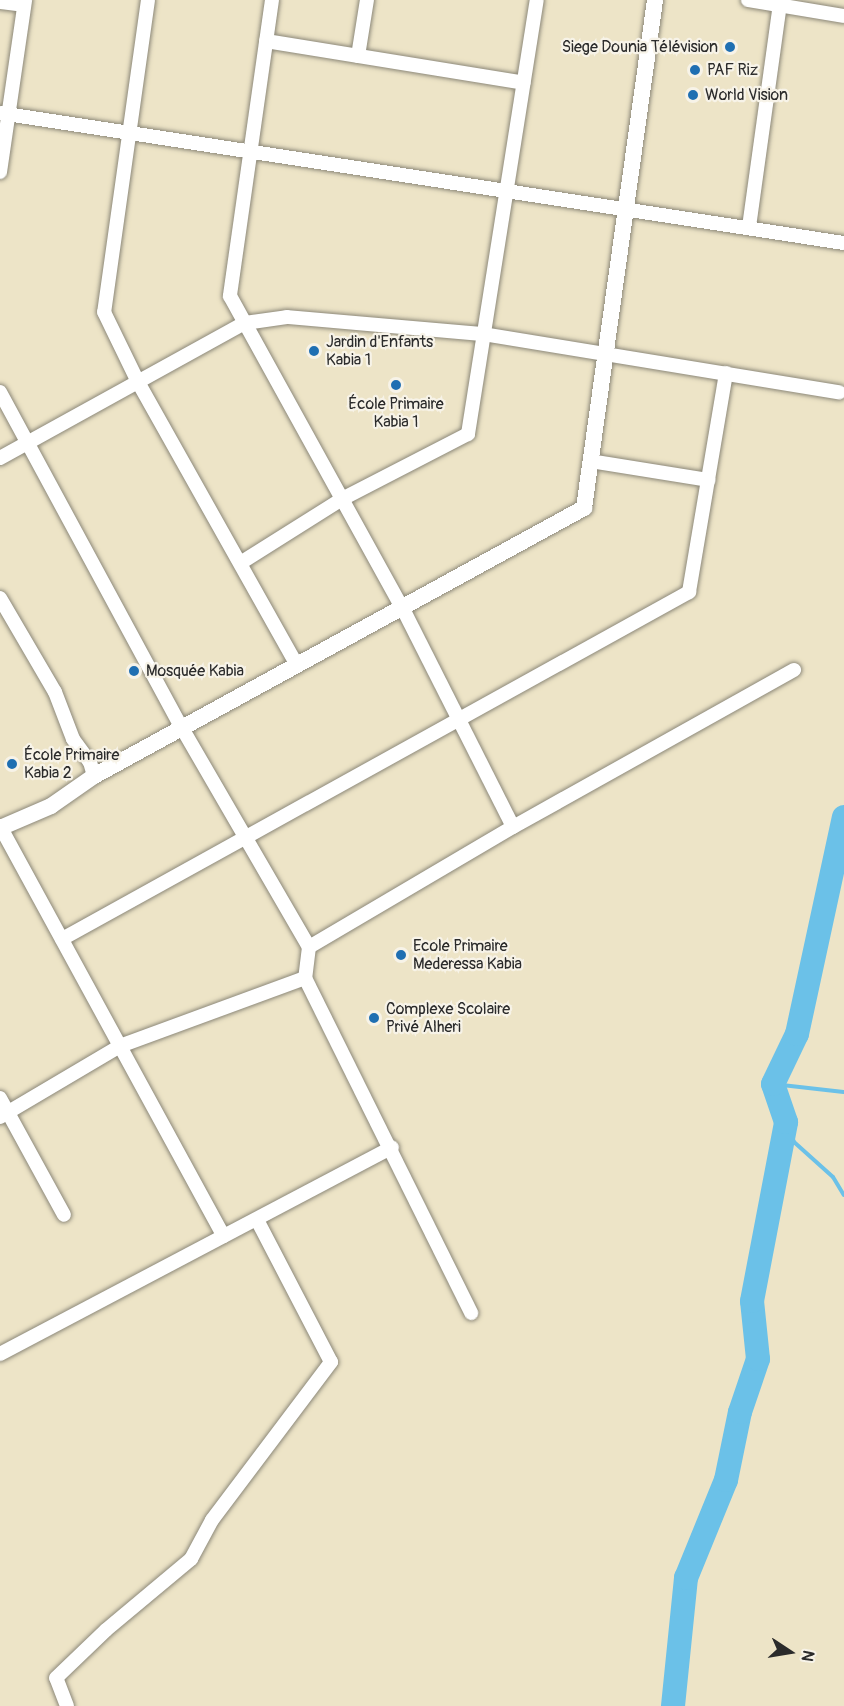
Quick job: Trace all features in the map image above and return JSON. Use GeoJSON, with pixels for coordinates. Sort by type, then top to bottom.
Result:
{"type":"FeatureCollection","features":[{"type":"Feature","properties":{"kind":"street"},"geometry":{"type":"LineString","coordinates":[[148,0],[104,312],[138,382],[242,562],[297,665]]}},
{"type":"Feature","properties":{"kind":"street"},"geometry":{"type":"LineString","coordinates":[[272,0],[248,153],[230,296],[402,607],[513,827]]}},
{"type":"Feature","properties":{"kind":"street"},"geometry":{"type":"LineString","coordinates":[[358,56],[367,0]]}},
{"type":"Feature","properties":{"kind":"street"},"geometry":{"type":"LineString","coordinates":[[242,562],[342,499],[468,434],[537,0]]}},
{"type":"Feature","properties":{"kind":"street"},"geometry":{"type":"LineString","coordinates":[[224,1236],[0,827],[51,806],[94,776],[584,508],[655,0]]}},
{"type":"Feature","properties":{"kind":"street"},"geometry":{"type":"LineString","coordinates":[[748,0],[844,16]]}},
{"type":"Feature","properties":{"kind":"street"},"geometry":{"type":"LineString","coordinates":[[0,2],[24,3],[4,114],[0,172]]}},
{"type":"Feature","properties":{"kind":"street"},"geometry":{"type":"LineString","coordinates":[[749,227],[780,5]]}},
{"type":"Feature","properties":{"kind":"street"},"geometry":{"type":"LineString","coordinates":[[266,41],[524,83]]}},
{"type":"Feature","properties":{"kind":"street"},"geometry":{"type":"LineString","coordinates":[[4,114],[844,243]]}},
{"type":"Feature","properties":{"kind":"street"},"geometry":{"type":"LineString","coordinates":[[0,458],[245,323],[287,317],[483,334],[839,392]]}},
{"type":"Feature","properties":{"kind":"street"},"geometry":{"type":"LineString","coordinates":[[62,939],[689,592],[726,373]]}},
{"type":"Feature","properties":{"kind":"street"},"geometry":{"type":"LineString","coordinates":[[0,392],[182,728],[309,947],[305,978],[392,1147],[402,1179],[471,1313]]}},
{"type":"Feature","properties":{"kind":"street"},"geometry":{"type":"LineString","coordinates":[[590,461],[708,480]]}},
{"type":"Feature","properties":{"kind":"street"},"geometry":{"type":"LineString","coordinates":[[1,603],[54,692],[74,739],[90,762],[94,776]]}},
{"type":"Feature","properties":{"kind":"street"},"geometry":{"type":"LineString","coordinates":[[309,947],[513,827],[794,670]]}},
{"type":"Feature","properties":{"kind":"street"},"geometry":{"type":"LineString","coordinates":[[4,1115],[120,1046],[305,978]]}},
{"type":"Feature","properties":{"kind":"street"},"geometry":{"type":"LineString","coordinates":[[0,1098],[4,1115],[64,1215]]}},
{"type":"Feature","properties":{"kind":"street"},"geometry":{"type":"LineString","coordinates":[[0,1354],[392,1147]]}},
{"type":"Feature","properties":{"kind":"street"},"geometry":{"type":"LineString","coordinates":[[67,1706],[56,1678],[106,1630],[191,1559],[212,1520],[331,1362],[257,1220]]}},
{"type":"Feature","properties":{"kind":"waterway"},"geometry":{"type":"LineString","coordinates":[[673,1706],[686,1578],[726,1480],[740,1412],[758,1359],[752,1301],[786,1122],[773,1084],[797,1034],[844,817]]}},
{"type":"Feature","properties":{"kind":"waterway"},"geometry":{"type":"LineString","coordinates":[[773,1084],[844,1092]]}},
{"type":"Feature","properties":{"kind":"waterway"},"geometry":{"type":"LineString","coordinates":[[786,1122],[794,1142],[833,1177],[844,1195]]}},
{"type":"Feature","properties":{"kind":"place","name":"Siege Dounia Télévision"},"geometry":{"type":"Point","coordinates":[730,47]}},
{"type":"Feature","properties":{"kind":"place","name":"PAF Riz"},"geometry":{"type":"Point","coordinates":[695,70]}},
{"type":"Feature","properties":{"kind":"place","name":"World Vision"},"geometry":{"type":"Point","coordinates":[693,95]}},
{"type":"Feature","properties":{"kind":"place","name":"Jardin d'Enfants Kabia 1"},"geometry":{"type":"Point","coordinates":[314,351]}},
{"type":"Feature","properties":{"kind":"place","name":"École Primaire Kabia 1"},"geometry":{"type":"Point","coordinates":[396,385]}},
{"type":"Feature","properties":{"kind":"place","name":"Mosquée Kabia"},"geometry":{"type":"Point","coordinates":[134,671]}},
{"type":"Feature","properties":{"kind":"place","name":"École Primaire Kabia 2"},"geometry":{"type":"Point","coordinates":[12,764]}},
{"type":"Feature","properties":{"kind":"place","name":"Ecole Primaire Mederessa Kabia"},"geometry":{"type":"Point","coordinates":[401,955]}},
{"type":"Feature","properties":{"kind":"place","name":"Complexe Scolaire Privé Alheri"},"geometry":{"type":"Point","coordinates":[374,1018]}}]}
